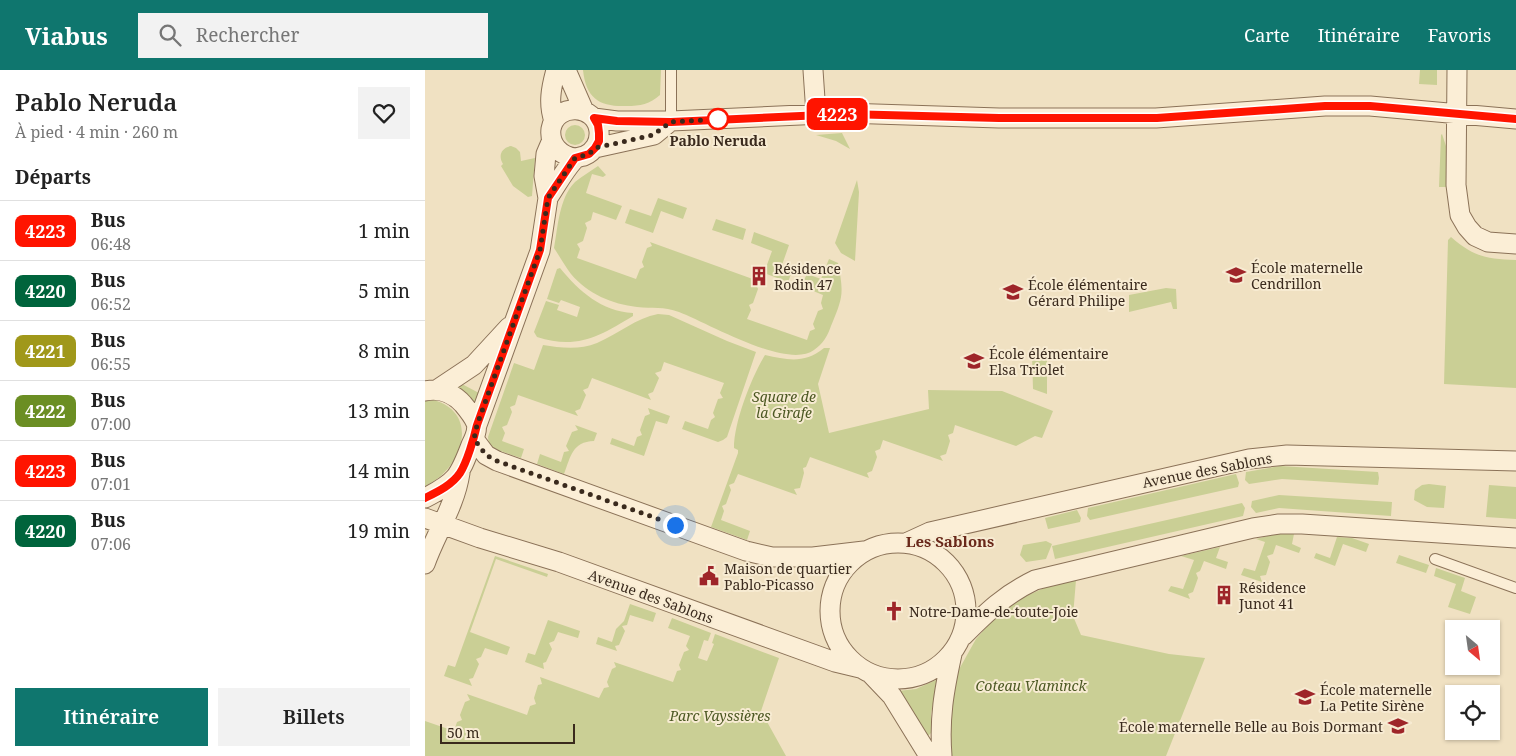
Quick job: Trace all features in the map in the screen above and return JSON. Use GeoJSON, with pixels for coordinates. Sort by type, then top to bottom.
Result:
{"type":"FeatureCollection","features":[{"type":"Feature","properties":{"kind":"street"},"geometry":{"type":"LineString","coordinates":[[557,70],[552,83],[550,99],[553,131],[558,151],[575,158],[589,154],[595,148],[599,141],[599,133],[598,125],[589,114],[567,70]]}},
{"type":"Feature","properties":{"kind":"street"},"geometry":{"type":"LineString","coordinates":[[813,70],[816,114]]}},
{"type":"Feature","properties":{"kind":"street"},"geometry":{"type":"LineString","coordinates":[[1457,70],[1456,185],[1460,215],[1475,236],[1488,242],[1516,244]]}},
{"type":"Feature","properties":{"kind":"street"},"geometry":{"type":"LineString","coordinates":[[425,564],[434,521],[447,516],[458,487],[460,473],[540,250],[548,198],[545,176],[546,154],[553,131],[564,112],[577,109],[617,121],[671,122],[816,114],[999,118],[1157,118],[1325,106],[1370,106],[1516,119]]}},
{"type":"Feature","properties":{"kind":"street"},"geometry":{"type":"LineString","coordinates":[[595,148],[653,135],[671,122]]}},
{"type":"Feature","properties":{"kind":"street"},"geometry":{"type":"LineString","coordinates":[[548,198],[575,158]]}},
{"type":"Feature","properties":{"kind":"street"},"geometry":{"type":"LineString","coordinates":[[431,390],[474,365],[513,322]]}},
{"type":"Feature","properties":{"kind":"street","name":"Avenue des Sablons"},"geometry":{"type":"LineString","coordinates":[[431,390],[459,399],[471,414],[475,432],[486,455],[497,461],[746,551],[772,557],[813,557],[866,551],[886,544],[906,543],[922,546],[937,554],[955,572],[965,594],[967,616],[963,636]]}},
{"type":"Feature","properties":{"kind":"street","name":"Avenue des Sablons"},"geometry":{"type":"LineString","coordinates":[[906,543],[930,532],[1249,459],[1287,455],[1516,461]]}},
{"type":"Feature","properties":{"kind":"street"},"geometry":{"type":"LineString","coordinates":[[425,498],[449,484],[460,473]]}},
{"type":"Feature","properties":{"kind":"street","name":"Avenue des Sablons"},"geometry":{"type":"LineString","coordinates":[[434,521],[480,538],[559,562],[835,662],[886,678],[907,679],[934,670],[952,654],[963,636],[996,603],[1035,580],[1253,528],[1279,524],[1302,524],[1516,538]]}},
{"type":"Feature","properties":{"kind":"street","name":"Avenue des Sablons"},"geometry":{"type":"LineString","coordinates":[[866,551],[851,561],[839,576],[832,595],[830,616],[835,637],[846,656],[866,671]]}},
{"type":"Feature","properties":{"kind":"street"},"geometry":{"type":"LineString","coordinates":[[942,756],[940,720],[952,654]]}},
{"type":"Feature","properties":{"kind":"street"},"geometry":{"type":"LineString","coordinates":[[866,671],[892,696],[929,756]]}},
{"type":"Feature","properties":{"kind":"lane"},"geometry":{"type":"LineString","coordinates":[[671,70],[671,122]]}},
{"type":"Feature","properties":{"kind":"lane"},"geometry":{"type":"LineString","coordinates":[[1435,559],[1516,588]]}},
{"type":"Feature","properties":{"kind":"green space"},"geometry":{"type":"Polygon","coordinates":[[[583,70],[661,70],[660,95],[645,104],[636,106],[617,106],[602,103],[587,88],[583,70]]]}},
{"type":"Feature","properties":{"kind":"green space"},"geometry":{"type":"Polygon","coordinates":[[[1420,70],[1437,70],[1437,85],[1419,84],[1420,70]]]}},
{"type":"Feature","properties":{"kind":"green space"},"geometry":{"type":"Polygon","coordinates":[[[575,125],[582,128],[585,135],[582,142],[575,145],[568,142],[565,135],[568,128],[575,125]]]}},
{"type":"Feature","properties":{"kind":"green space"},"geometry":{"type":"Polygon","coordinates":[[[842,133],[850,149],[836,141],[816,135],[842,133]]]}},
{"type":"Feature","properties":{"kind":"green space"},"geometry":{"type":"Polygon","coordinates":[[[1442,134],[1447,149],[1446,187],[1439,187],[1442,134]]]}},
{"type":"Feature","properties":{"kind":"green space"},"geometry":{"type":"Polygon","coordinates":[[[511,146],[520,152],[521,161],[535,158],[532,196],[528,197],[513,186],[501,166],[503,164],[501,153],[511,146]]]}},
{"type":"Feature","properties":{"kind":"green space"},"geometry":{"type":"Polygon","coordinates":[[[598,166],[606,175],[603,177],[592,174],[586,193],[622,206],[616,220],[593,212],[591,220],[585,223],[587,228],[583,241],[577,244],[580,249],[577,258],[636,279],[640,269],[644,267],[642,262],[647,248],[652,246],[650,242],[761,282],[756,284],[758,289],[753,303],[749,305],[751,310],[747,319],[807,340],[810,331],[815,329],[813,324],[818,311],[823,309],[821,303],[823,295],[801,286],[807,274],[821,279],[829,259],[838,263],[842,289],[838,308],[823,342],[814,350],[802,355],[767,350],[747,343],[679,312],[668,309],[637,307],[610,301],[585,287],[571,274],[554,248],[562,204],[566,196],[575,182],[598,166]]]}},
{"type":"Feature","properties":{"kind":"green space"},"geometry":{"type":"Polygon","coordinates":[[[857,180],[859,192],[855,261],[841,253],[835,243],[857,180]]]}},
{"type":"Feature","properties":{"kind":"green space"},"geometry":{"type":"Polygon","coordinates":[[[658,198],[687,208],[683,219],[661,211],[653,233],[625,223],[630,209],[651,216],[658,198]]]}},
{"type":"Feature","properties":{"kind":"green space"},"geometry":{"type":"Polygon","coordinates":[[[716,219],[746,229],[743,240],[712,230],[716,219]]]}},
{"type":"Feature","properties":{"kind":"green space"},"geometry":{"type":"Polygon","coordinates":[[[754,232],[789,245],[782,265],[793,269],[788,282],[764,273],[772,251],[751,243],[754,232]]]}},
{"type":"Feature","properties":{"kind":"green space"},"geometry":{"type":"Polygon","coordinates":[[[1451,237],[1459,244],[1481,256],[1516,260],[1516,388],[1444,384],[1448,240],[1451,237]]]}},
{"type":"Feature","properties":{"kind":"green space"},"geometry":{"type":"Polygon","coordinates":[[[560,268],[575,285],[592,299],[611,308],[633,313],[633,316],[610,330],[588,339],[564,342],[537,337],[534,332],[546,301],[559,305],[557,310],[577,317],[580,307],[561,300],[559,303],[547,299],[557,269],[560,268]]]}},
{"type":"Feature","properties":{"kind":"green space"},"geometry":{"type":"Polygon","coordinates":[[[1166,288],[1176,289],[1177,309],[1173,309],[1171,302],[1129,312],[1129,295],[1166,288]]]}},
{"type":"Feature","properties":{"kind":"green space"},"geometry":{"type":"Polygon","coordinates":[[[658,314],[669,315],[756,352],[727,437],[718,442],[682,429],[685,421],[708,429],[711,420],[715,417],[713,413],[718,399],[723,398],[720,393],[724,383],[664,362],[661,371],[655,373],[659,378],[653,392],[648,394],[651,400],[592,378],[588,388],[583,390],[586,395],[580,409],[575,411],[578,416],[518,395],[515,405],[510,407],[512,412],[507,425],[502,427],[505,433],[502,441],[524,449],[521,458],[497,450],[489,445],[488,437],[514,363],[534,370],[543,345],[570,348],[584,347],[597,343],[642,319],[658,314]]]}},
{"type":"Feature","properties":{"kind":"green space","name":"Square de la Girafe"},"geometry":{"type":"Polygon","coordinates":[[[824,348],[830,348],[818,384],[829,433],[929,409],[928,390],[1002,391],[1053,411],[1042,438],[1035,436],[1016,446],[955,425],[953,433],[948,435],[950,441],[946,454],[940,456],[943,461],[883,440],[880,449],[875,451],[877,457],[872,471],[867,473],[869,478],[810,457],[806,467],[803,468],[804,473],[800,488],[794,489],[797,495],[738,474],[734,483],[729,485],[731,490],[726,504],[722,506],[724,511],[721,520],[750,531],[747,540],[711,527],[738,453],[738,450],[734,448],[740,413],[754,376],[765,355],[803,359],[824,348]]]}},
{"type":"Feature","properties":{"kind":"green space"},"geometry":{"type":"Polygon","coordinates":[[[1032,355],[1047,355],[1047,394],[1033,389],[1032,355]]]}},
{"type":"Feature","properties":{"kind":"green space"},"geometry":{"type":"Polygon","coordinates":[[[460,383],[479,393],[475,406],[453,387],[460,383]]]}},
{"type":"Feature","properties":{"kind":"green space"},"geometry":{"type":"Polygon","coordinates":[[[434,400],[449,407],[458,417],[462,429],[461,443],[456,456],[448,468],[438,479],[425,486],[425,401],[434,400]]]}},
{"type":"Feature","properties":{"kind":"green space"},"geometry":{"type":"Polygon","coordinates":[[[648,408],[670,416],[667,424],[656,421],[644,456],[610,444],[612,438],[634,446],[637,437],[642,435],[640,430],[645,416],[650,414],[648,408]]]}},
{"type":"Feature","properties":{"kind":"green space"},"geometry":{"type":"Polygon","coordinates":[[[575,425],[597,433],[594,441],[581,444],[573,451],[564,474],[537,464],[540,454],[561,462],[564,452],[569,451],[566,446],[572,432],[578,430],[575,425]]]}},
{"type":"Feature","properties":{"kind":"green space"},"geometry":{"type":"Polygon","coordinates":[[[1280,466],[1378,472],[1378,485],[1282,479],[1249,484],[1245,480],[1246,472],[1280,466]]]}},
{"type":"Feature","properties":{"kind":"green space"},"geometry":{"type":"Polygon","coordinates":[[[1236,474],[1239,483],[1238,487],[1090,520],[1087,516],[1088,508],[1236,474]]]}},
{"type":"Feature","properties":{"kind":"green space"},"geometry":{"type":"Polygon","coordinates":[[[1422,485],[1446,486],[1444,508],[1427,507],[1414,500],[1415,490],[1422,485]]]}},
{"type":"Feature","properties":{"kind":"green space"},"geometry":{"type":"Polygon","coordinates":[[[1489,485],[1516,487],[1516,519],[1486,517],[1489,485]]]}},
{"type":"Feature","properties":{"kind":"green space"},"geometry":{"type":"Polygon","coordinates":[[[1279,495],[1392,502],[1391,516],[1279,508],[1256,513],[1251,507],[1252,501],[1279,495]]]}},
{"type":"Feature","properties":{"kind":"green space"},"geometry":{"type":"Polygon","coordinates":[[[1242,503],[1245,508],[1243,516],[1055,559],[1052,546],[1242,503]]]}},
{"type":"Feature","properties":{"kind":"green space"},"geometry":{"type":"Polygon","coordinates":[[[1077,510],[1081,518],[1080,522],[1048,529],[1045,518],[1077,510]]]}},
{"type":"Feature","properties":{"kind":"green space"},"geometry":{"type":"Polygon","coordinates":[[[1275,534],[1294,534],[1292,544],[1301,548],[1299,553],[1276,545],[1273,554],[1267,556],[1270,562],[1266,575],[1260,576],[1262,582],[1241,575],[1244,568],[1255,571],[1265,542],[1256,539],[1275,534]]]}},
{"type":"Feature","properties":{"kind":"green space"},"geometry":{"type":"Polygon","coordinates":[[[1337,537],[1352,538],[1369,544],[1366,552],[1343,544],[1335,566],[1314,558],[1316,553],[1330,558],[1337,537]]]}},
{"type":"Feature","properties":{"kind":"green space"},"geometry":{"type":"Polygon","coordinates":[[[1046,541],[1052,544],[1046,559],[1026,562],[1020,555],[1023,545],[1046,541]]]}},
{"type":"Feature","properties":{"kind":"green space"},"geometry":{"type":"Polygon","coordinates":[[[1220,547],[1216,558],[1228,562],[1226,569],[1204,561],[1200,571],[1196,573],[1198,578],[1193,592],[1188,594],[1190,599],[1168,591],[1171,586],[1183,589],[1194,560],[1181,556],[1220,547]]]}},
{"type":"Feature","properties":{"kind":"green space"},"geometry":{"type":"Polygon","coordinates":[[[1399,555],[1429,565],[1426,573],[1396,563],[1399,555]]]}},
{"type":"Feature","properties":{"kind":"green space"},"geometry":{"type":"Polygon","coordinates":[[[495,556],[548,574],[547,577],[496,559],[470,632],[510,647],[507,655],[485,648],[481,657],[476,659],[479,664],[473,678],[469,679],[472,686],[444,676],[448,665],[455,667],[495,556]]]}},
{"type":"Feature","properties":{"kind":"green space"},"geometry":{"type":"Polygon","coordinates":[[[1436,568],[1465,578],[1461,591],[1476,597],[1470,614],[1448,607],[1456,584],[1434,576],[1436,568]]]}},
{"type":"Feature","properties":{"kind":"green space","name":"Coteau Vlaminck"},"geometry":{"type":"Polygon","coordinates":[[[1076,580],[1073,616],[1081,635],[1169,654],[1205,658],[1166,756],[951,756],[947,729],[957,673],[976,639],[993,620],[1020,599],[1044,588],[1076,580]]]}},
{"type":"Feature","properties":{"kind":"green space"},"geometry":{"type":"Polygon","coordinates":[[[630,604],[656,613],[653,622],[630,615],[627,625],[622,626],[625,631],[619,645],[615,646],[617,651],[596,644],[598,637],[612,642],[616,629],[624,621],[630,604]]]}},
{"type":"Feature","properties":{"kind":"green space","name":"Parc Vayssières"},"geometry":{"type":"Polygon","coordinates":[[[672,618],[711,633],[708,641],[704,640],[698,658],[707,661],[714,644],[712,643],[715,634],[779,658],[761,711],[786,756],[425,756],[425,721],[454,731],[457,722],[462,720],[460,715],[465,702],[470,700],[467,694],[527,715],[530,706],[536,704],[534,698],[538,685],[542,684],[540,677],[599,698],[604,688],[609,687],[607,682],[612,669],[616,667],[614,662],[673,682],[677,671],[681,670],[679,665],[684,652],[689,650],[686,646],[690,636],[668,628],[672,618]]]}},
{"type":"Feature","properties":{"kind":"green space"},"geometry":{"type":"Polygon","coordinates":[[[548,620],[580,631],[578,638],[558,632],[554,641],[549,643],[552,649],[546,662],[543,663],[544,669],[525,662],[528,653],[535,655],[548,620]]]}},
{"type":"Feature","properties":{"kind":"green space"},"geometry":{"type":"Polygon","coordinates":[[[938,679],[931,714],[931,733],[927,737],[898,691],[916,689],[938,679]]]}},
{"type":"Feature","properties":{"kind":"bus line","name":"4223"},"geometry":{"type":"LineString","coordinates":[[425,498],[449,484],[460,473],[474,439],[477,425],[540,250],[548,198],[575,158],[589,154],[595,148],[599,141],[599,133],[598,125],[594,118],[617,121],[671,122],[845,114],[999,118],[1157,118],[1325,106],[1370,106],[1516,119]]}},
{"type":"Feature","properties":{"kind":"place","name":"Pablo Neruda"},"geometry":{"type":"Point","coordinates":[718,119]}},
{"type":"Feature","properties":{"kind":"place","name":"École maternelle Cendrillon"},"geometry":{"type":"Point","coordinates":[1236,275]}},
{"type":"Feature","properties":{"kind":"place","name":"Résidence Rodin 47"},"geometry":{"type":"Point","coordinates":[759,276]}},
{"type":"Feature","properties":{"kind":"place","name":"École élémentaire Gérard Philipe"},"geometry":{"type":"Point","coordinates":[1013,292]}},
{"type":"Feature","properties":{"kind":"place","name":"École élémentaire Elsa Triolet"},"geometry":{"type":"Point","coordinates":[974,361]}},
{"type":"Feature","properties":{"kind":"place","name":"Maison de quartier Pablo-Picasso"},"geometry":{"type":"Point","coordinates":[709,576]}},
{"type":"Feature","properties":{"kind":"place","name":"Résidence Junot 41"},"geometry":{"type":"Point","coordinates":[1224,595]}},
{"type":"Feature","properties":{"kind":"place","name":"Notre-Dame-de-toute-Joie"},"geometry":{"type":"Point","coordinates":[894,611]}},
{"type":"Feature","properties":{"kind":"place","name":"École maternelle La Petite Sirène"},"geometry":{"type":"Point","coordinates":[1305,697]}},
{"type":"Feature","properties":{"kind":"place","name":"École maternelle Belle au Bois Dormant"},"geometry":{"type":"Point","coordinates":[1398,726]}},
{"type":"Feature","properties":{"kind":"district","name":"Les Sablons"},"geometry":{"type":"Point","coordinates":[950,541]}},
{"type":"Feature","properties":{"kind":"route"},"geometry":{"type":"LineString","coordinates":[[675,525],[497,461],[486,455],[474,439],[477,425],[540,250],[548,198],[575,158],[589,154],[595,148],[653,135],[671,122],[725,119],[718,119]]}}]}
